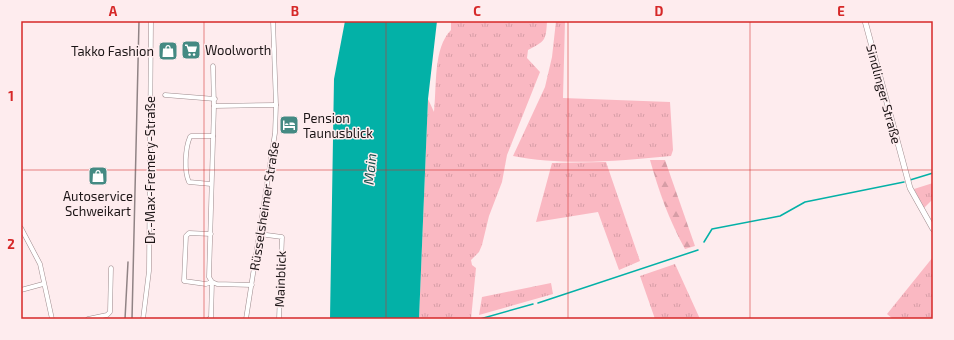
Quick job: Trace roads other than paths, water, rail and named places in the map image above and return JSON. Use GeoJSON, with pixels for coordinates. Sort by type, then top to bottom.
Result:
{"type":"FeatureCollection","features":[{"type":"Feature","properties":{"kind":"street","name":"Dr.-Max-Fremery-Straße"},"geometry":{"type":"LineString","coordinates":[[143,319],[149,271],[151,21]]}},
{"type":"Feature","properties":{"kind":"street","name":"Rüsselsheimer Straße"},"geometry":{"type":"LineString","coordinates":[[246,319],[275,133],[276,106],[273,21]]}},
{"type":"Feature","properties":{"kind":"street","name":"Sindlinger Straße"},"geometry":{"type":"LineString","coordinates":[[865,21],[910,188],[933,229]]}},
{"type":"Feature","properties":{"kind":"street"},"geometry":{"type":"LineString","coordinates":[[209,319],[211,318],[212,282],[210,277],[210,234],[214,106],[213,66]]}},
{"type":"Feature","properties":{"kind":"street"},"geometry":{"type":"LineString","coordinates":[[165,95],[214,98]]}},
{"type":"Feature","properties":{"kind":"street"},"geometry":{"type":"LineString","coordinates":[[214,106],[276,106]]}},
{"type":"Feature","properties":{"kind":"street"},"geometry":{"type":"LineString","coordinates":[[211,184],[189,182],[187,178],[187,161],[191,136],[213,136]]}},
{"type":"Feature","properties":{"kind":"street"},"geometry":{"type":"LineString","coordinates":[[21,228],[40,264],[52,319]]}},
{"type":"Feature","properties":{"kind":"street"},"geometry":{"type":"LineString","coordinates":[[210,234],[189,233],[186,236],[184,281],[206,284],[212,282],[217,284],[252,285]]}},
{"type":"Feature","properties":{"kind":"street","name":"Mainblick"},"geometry":{"type":"LineString","coordinates":[[259,234],[282,237],[279,319]]}},
{"type":"Feature","properties":{"kind":"street"},"geometry":{"type":"LineString","coordinates":[[88,319],[107,315],[110,312],[111,268]]}},
{"type":"Feature","properties":{"kind":"street"},"geometry":{"type":"LineString","coordinates":[[21,290],[44,284]]}},
{"type":"Feature","properties":{"kind":"water","name":"Main"},"geometry":{"type":"Polygon","coordinates":[[[345,21],[437,21],[428,99],[419,319],[330,319],[334,79],[345,21]]]}},
{"type":"Feature","properties":{"kind":"waterway"},"geometry":{"type":"LineString","coordinates":[[910,180],[933,173]]}},
{"type":"Feature","properties":{"kind":"waterway"},"geometry":{"type":"LineString","coordinates":[[704,242],[712,229],[780,216],[805,202],[904,182]]}},
{"type":"Feature","properties":{"kind":"waterway"},"geometry":{"type":"LineString","coordinates":[[538,303],[698,250]]}},
{"type":"Feature","properties":{"kind":"waterway"},"geometry":{"type":"LineString","coordinates":[[480,319],[533,304]]}},
{"type":"Feature","properties":{"kind":"railway"},"geometry":{"type":"LineString","coordinates":[[132,319],[139,21]]}},
{"type":"Feature","properties":{"kind":"railway"},"geometry":{"type":"LineString","coordinates":[[125,319],[128,262]]}},
{"type":"Feature","properties":{"kind":"place","name":"Woolworth"},"geometry":{"type":"Point","coordinates":[191,50]}},
{"type":"Feature","properties":{"kind":"place","name":"Takko Fashion"},"geometry":{"type":"Point","coordinates":[168,51]}},
{"type":"Feature","properties":{"kind":"place","name":"Pension Taunusblick"},"geometry":{"type":"Point","coordinates":[289,125]}},
{"type":"Feature","properties":{"kind":"place","name":"Autoservice Schweikart"},"geometry":{"type":"Point","coordinates":[98,176]}}]}
